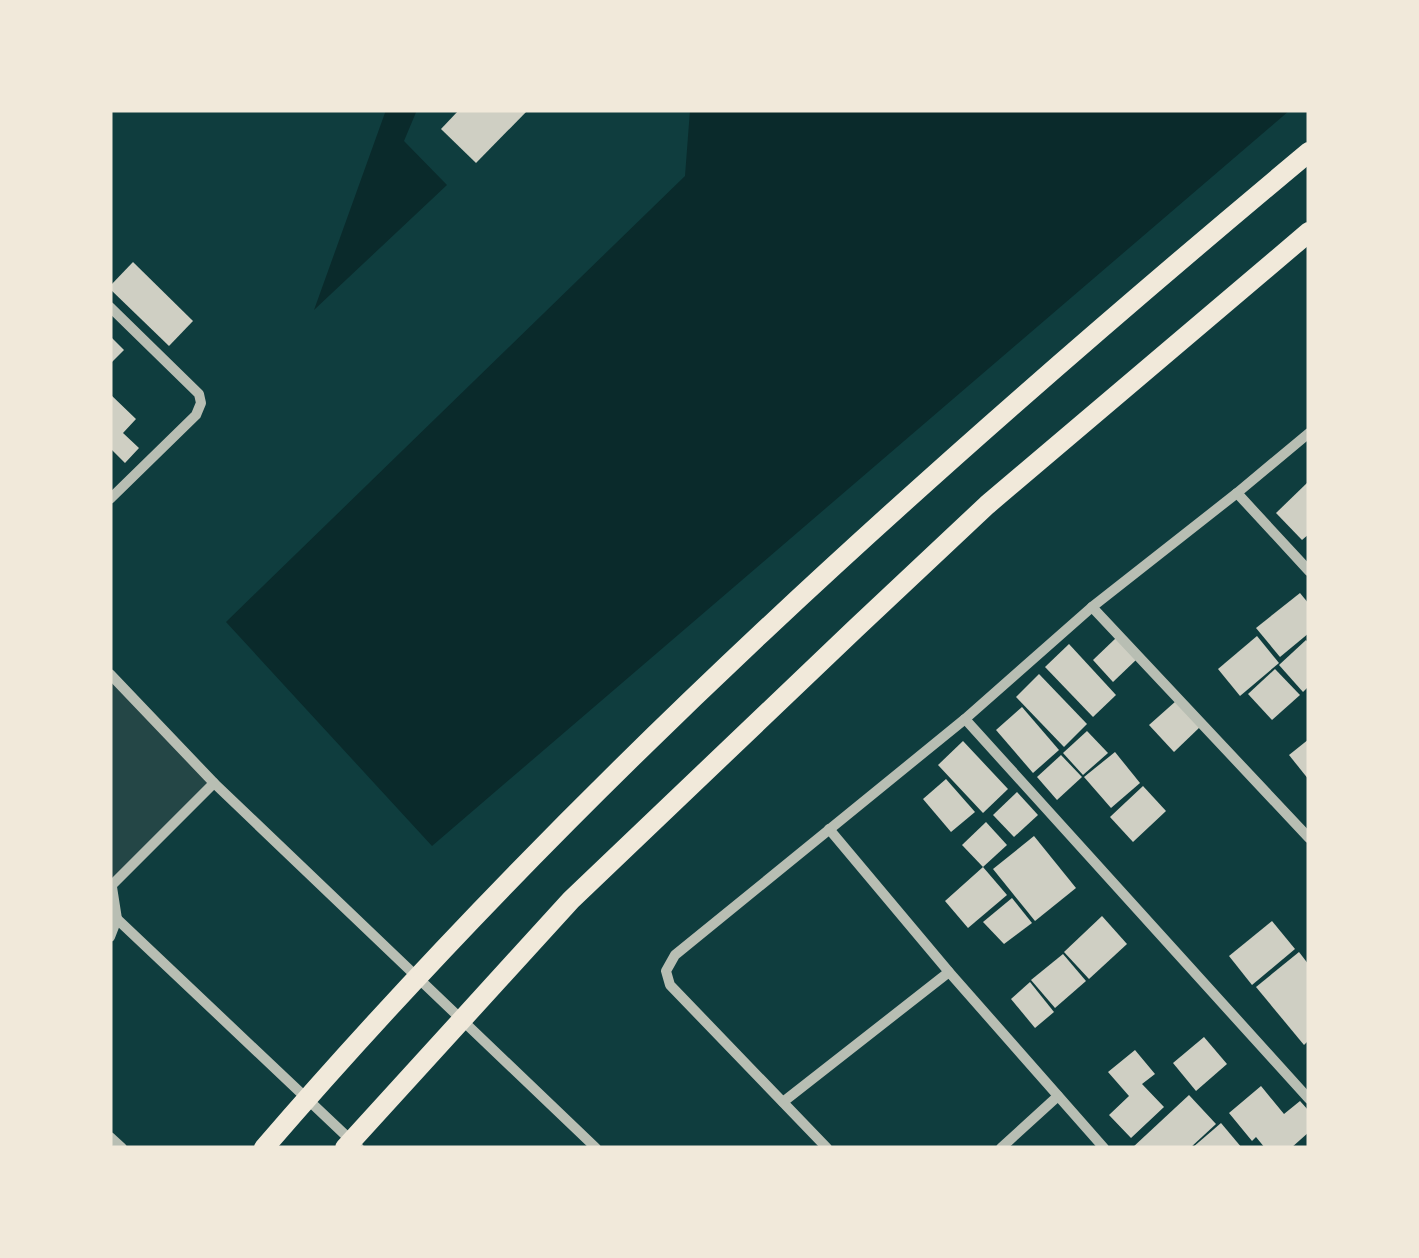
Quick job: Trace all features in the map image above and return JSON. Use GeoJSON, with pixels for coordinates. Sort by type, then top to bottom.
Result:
{"type":"FeatureCollection","features":[{"type":"Feature","properties":{"kind":"highway"},"geometry":{"type":"LineString","coordinates":[[264,1148],[338,1062],[526,861],[810,586],[1309,152]]}},
{"type":"Feature","properties":{"kind":"highway"},"geometry":{"type":"LineString","coordinates":[[345,1148],[571,900],[841,642],[987,505],[1309,232]]}},
{"type":"Feature","properties":{"kind":"street"},"geometry":{"type":"LineString","coordinates":[[110,308],[199,394],[201,403],[196,415],[110,499]]}},
{"type":"Feature","properties":{"kind":"street"},"geometry":{"type":"LineString","coordinates":[[827,1148],[670,985],[666,971],[675,956],[965,719],[1092,607],[1309,433]]}},
{"type":"Feature","properties":{"kind":"street"},"geometry":{"type":"LineString","coordinates":[[1238,493],[1309,570]]}},
{"type":"Feature","properties":{"kind":"street"},"geometry":{"type":"LineString","coordinates":[[1092,607],[1309,838]]}},
{"type":"Feature","properties":{"kind":"street"},"geometry":{"type":"LineString","coordinates":[[110,674],[214,783],[596,1148]]}},
{"type":"Feature","properties":{"kind":"street"},"geometry":{"type":"LineString","coordinates":[[965,719],[1309,1099]]}},
{"type":"Feature","properties":{"kind":"street"},"geometry":{"type":"LineString","coordinates":[[110,938],[116,919],[111,887],[214,783]]}},
{"type":"Feature","properties":{"kind":"street"},"geometry":{"type":"LineString","coordinates":[[829,830],[1104,1148]]}},
{"type":"Feature","properties":{"kind":"street"},"geometry":{"type":"LineString","coordinates":[[116,919],[358,1148]]}},
{"type":"Feature","properties":{"kind":"street"},"geometry":{"type":"LineString","coordinates":[[783,1102],[949,972]]}},
{"type":"Feature","properties":{"kind":"street"},"geometry":{"type":"LineString","coordinates":[[1001,1148],[1058,1096]]}},
{"type":"Feature","properties":{"kind":"street"},"geometry":{"type":"LineString","coordinates":[[110,1137],[122,1148]]}},
{"type":"Feature","properties":{"kind":"shaded area"},"geometry":{"type":"Polygon","coordinates":[[[386,110],[417,110],[404,141],[447,185],[314,310],[386,110]]]}},
{"type":"Feature","properties":{"kind":"shaded area"},"geometry":{"type":"Polygon","coordinates":[[[690,110],[1290,110],[432,846],[226,622],[685,176],[690,110]]]}},
{"type":"Feature","properties":{"kind":"shaded area"},"geometry":{"type":"Polygon","coordinates":[[[110,674],[214,783],[110,887],[110,674]]]}},
{"type":"Feature","properties":{"kind":"building"},"geometry":{"type":"Polygon","coordinates":[[[459,110],[528,110],[476,163],[441,129],[459,110]]]}},
{"type":"Feature","properties":{"kind":"building"},"geometry":{"type":"Polygon","coordinates":[[[133,262],[193,321],[169,346],[110,289],[133,262]]]}},
{"type":"Feature","properties":{"kind":"building"},"geometry":{"type":"Polygon","coordinates":[[[110,336],[124,350],[110,364],[110,336]]]}},
{"type":"Feature","properties":{"kind":"building"},"geometry":{"type":"Polygon","coordinates":[[[110,394],[136,419],[123,433],[139,448],[125,463],[110,448],[110,394]]]}},
{"type":"Feature","properties":{"kind":"building"},"geometry":{"type":"Polygon","coordinates":[[[1309,481],[1309,534],[1302,540],[1276,513],[1309,481]]]}},
{"type":"Feature","properties":{"kind":"building"},"geometry":{"type":"Polygon","coordinates":[[[1300,593],[1309,604],[1309,633],[1280,657],[1256,628],[1300,593]]]}},
{"type":"Feature","properties":{"kind":"building"},"geometry":{"type":"Polygon","coordinates":[[[1257,636],[1279,663],[1240,696],[1218,669],[1257,636]]]}},
{"type":"Feature","properties":{"kind":"building"},"geometry":{"type":"Polygon","coordinates":[[[1117,637],[1137,659],[1113,682],[1093,660],[1117,637]]]}},
{"type":"Feature","properties":{"kind":"building"},"geometry":{"type":"Polygon","coordinates":[[[1306,640],[1309,686],[1303,692],[1279,665],[1306,640]]]}},
{"type":"Feature","properties":{"kind":"building"},"geometry":{"type":"Polygon","coordinates":[[[1069,644],[1116,695],[1093,717],[1045,667],[1069,644]]]}},
{"type":"Feature","properties":{"kind":"building"},"geometry":{"type":"Polygon","coordinates":[[[1275,669],[1300,695],[1272,720],[1248,694],[1275,669]]]}},
{"type":"Feature","properties":{"kind":"building"},"geometry":{"type":"Polygon","coordinates":[[[1039,674],[1087,724],[1064,747],[1016,697],[1039,674]]]}},
{"type":"Feature","properties":{"kind":"building"},"geometry":{"type":"Polygon","coordinates":[[[1176,701],[1200,727],[1174,752],[1149,725],[1176,701]]]}},
{"type":"Feature","properties":{"kind":"building"},"geometry":{"type":"Polygon","coordinates":[[[1022,707],[1059,750],[1033,773],[996,730],[1022,707]]]}},
{"type":"Feature","properties":{"kind":"building"},"geometry":{"type":"Polygon","coordinates":[[[1087,731],[1108,753],[1083,775],[1063,753],[1087,731]]]}},
{"type":"Feature","properties":{"kind":"building"},"geometry":{"type":"Polygon","coordinates":[[[1309,739],[1309,780],[1289,755],[1309,739]]]}},
{"type":"Feature","properties":{"kind":"building"},"geometry":{"type":"Polygon","coordinates":[[[963,741],[1008,789],[983,813],[938,765],[963,741]]]}},
{"type":"Feature","properties":{"kind":"building"},"geometry":{"type":"Polygon","coordinates":[[[1115,752],[1140,783],[1111,808],[1084,777],[1115,752]]]}},
{"type":"Feature","properties":{"kind":"building"},"geometry":{"type":"Polygon","coordinates":[[[1061,755],[1082,777],[1057,800],[1037,777],[1061,755]]]}},
{"type":"Feature","properties":{"kind":"building"},"geometry":{"type":"Polygon","coordinates":[[[946,779],[975,812],[951,832],[923,799],[946,779]]]}},
{"type":"Feature","properties":{"kind":"building"},"geometry":{"type":"Polygon","coordinates":[[[1143,786],[1166,811],[1133,842],[1110,817],[1143,786]]]}},
{"type":"Feature","properties":{"kind":"building"},"geometry":{"type":"Polygon","coordinates":[[[1017,792],[1038,815],[1014,837],[993,815],[1017,792]]]}},
{"type":"Feature","properties":{"kind":"building"},"geometry":{"type":"Polygon","coordinates":[[[986,822],[1007,845],[983,867],[962,845],[986,822]]]}},
{"type":"Feature","properties":{"kind":"building"},"geometry":{"type":"Polygon","coordinates":[[[1034,836],[1076,888],[1035,921],[993,869],[1034,836]]]}},
{"type":"Feature","properties":{"kind":"building"},"geometry":{"type":"Polygon","coordinates":[[[983,867],[1007,895],[968,928],[945,901],[983,867]]]}},
{"type":"Feature","properties":{"kind":"building"},"geometry":{"type":"Polygon","coordinates":[[[1012,898],[1032,923],[1004,944],[983,922],[1012,898]]]}},
{"type":"Feature","properties":{"kind":"building"},"geometry":{"type":"Polygon","coordinates":[[[1102,916],[1127,944],[1089,979],[1064,952],[1102,916]]]}},
{"type":"Feature","properties":{"kind":"building"},"geometry":{"type":"Polygon","coordinates":[[[1272,921],[1295,949],[1252,985],[1229,956],[1272,921]]]}},
{"type":"Feature","properties":{"kind":"building"},"geometry":{"type":"Polygon","coordinates":[[[1299,952],[1309,965],[1309,1040],[1304,1045],[1256,987],[1299,952]]]}},
{"type":"Feature","properties":{"kind":"building"},"geometry":{"type":"Polygon","coordinates":[[[1063,954],[1086,981],[1055,1008],[1031,980],[1063,954]]]}},
{"type":"Feature","properties":{"kind":"building"},"geometry":{"type":"Polygon","coordinates":[[[1030,982],[1054,1012],[1035,1028],[1011,999],[1030,982]]]}},
{"type":"Feature","properties":{"kind":"building"},"geometry":{"type":"Polygon","coordinates":[[[1204,1037],[1227,1064],[1196,1091],[1173,1063],[1204,1037]]]}},
{"type":"Feature","properties":{"kind":"building"},"geometry":{"type":"Polygon","coordinates":[[[1135,1050],[1155,1074],[1142,1084],[1164,1107],[1131,1138],[1109,1115],[1129,1096],[1108,1072],[1135,1050]]]}},
{"type":"Feature","properties":{"kind":"building"},"geometry":{"type":"Polygon","coordinates":[[[1261,1086],[1284,1114],[1300,1101],[1309,1111],[1309,1132],[1291,1148],[1265,1148],[1256,1137],[1252,1141],[1229,1113],[1261,1086]]]}},
{"type":"Feature","properties":{"kind":"building"},"geometry":{"type":"Polygon","coordinates":[[[1189,1095],[1216,1124],[1190,1148],[1132,1148],[1189,1095]]]}},
{"type":"Feature","properties":{"kind":"building"},"geometry":{"type":"Polygon","coordinates":[[[1221,1123],[1242,1148],[1192,1148],[1221,1123]]]}}]}
